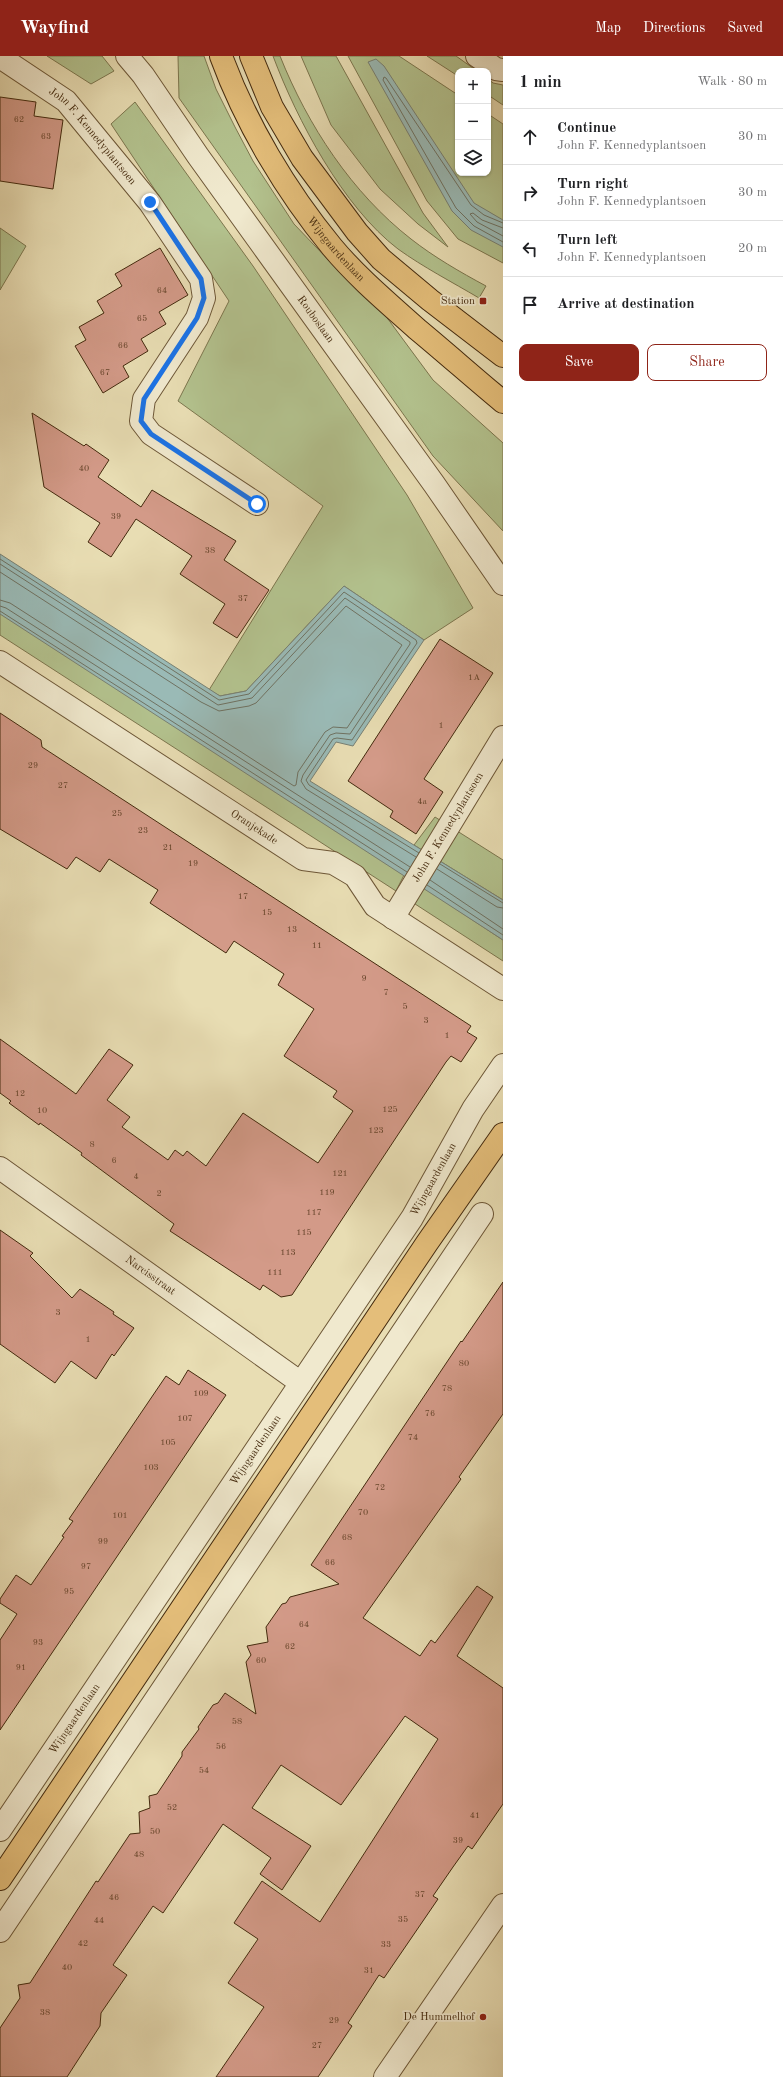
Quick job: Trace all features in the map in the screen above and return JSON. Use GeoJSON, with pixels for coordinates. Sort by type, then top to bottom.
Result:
{"type":"FeatureCollection","features":[{"type":"Feature","properties":{"kind":"main road","name":"Wijngaardenlaan"},"geometry":{"type":"LineString","coordinates":[[221,56],[230,79],[267,154],[332,247],[358,275],[401,314],[503,402]]}},
{"type":"Feature","properties":{"kind":"main road"},"geometry":{"type":"LineString","coordinates":[[251,56],[272,107],[302,158],[357,232],[381,258],[430,300],[503,356]]}},
{"type":"Feature","properties":{"kind":"main road"},"geometry":{"type":"LineString","coordinates":[[0,1879],[427,1243],[503,1134]]}},
{"type":"Feature","properties":{"kind":"street","name":"Rouboslaan"},"geometry":{"type":"LineString","coordinates":[[127,56],[143,75],[198,156],[424,471],[503,584]]}},
{"type":"Feature","properties":{"kind":"street"},"geometry":{"type":"LineString","coordinates":[[476,56],[496,69],[503,70]]}},
{"type":"Feature","properties":{"kind":"street","name":"John F. Kennedyplantsoen"},"geometry":{"type":"LineString","coordinates":[[0,57],[66,101],[150,202],[201,279],[204,298],[197,318],[144,399],[141,421],[151,434],[257,504]]}},
{"type":"Feature","properties":{"kind":"street","name":"Oranjekade"},"geometry":{"type":"LineString","coordinates":[[0,662],[303,859],[333,863],[355,876],[375,906],[503,989]]}},
{"type":"Feature","properties":{"kind":"street","name":"John F. Kennedyplantsoen"},"geometry":{"type":"LineString","coordinates":[[393,918],[432,851],[503,737]]}},
{"type":"Feature","properties":{"kind":"street","name":"Wijngaardenlaan"},"geometry":{"type":"LineString","coordinates":[[0,1830],[412,1218],[474,1109],[503,1065]]}},
{"type":"Feature","properties":{"kind":"street","name":"Narcisstraat"},"geometry":{"type":"LineString","coordinates":[[0,1168],[301,1383]]}},
{"type":"Feature","properties":{"kind":"street"},"geometry":{"type":"LineString","coordinates":[[0,1931],[482,1214]]}},
{"type":"Feature","properties":{"kind":"street"},"geometry":{"type":"LineString","coordinates":[[426,1298],[427,1243]]}},
{"type":"Feature","properties":{"kind":"street"},"geometry":{"type":"LineString","coordinates":[[385,2077],[503,1905]]}},
{"type":"Feature","properties":{"kind":"green space"},"geometry":{"type":"Polygon","coordinates":[[[47,56],[102,56],[114,71],[91,84],[47,56]]]}},
{"type":"Feature","properties":{"kind":"green space"},"geometry":{"type":"Polygon","coordinates":[[[178,56],[204,56],[216,89],[253,161],[294,224],[336,268],[368,292],[433,380],[503,443],[503,531],[433,456],[179,98],[178,56]]]}},
{"type":"Feature","properties":{"kind":"green space"},"geometry":{"type":"Polygon","coordinates":[[[273,56],[280,56],[291,82],[318,133],[351,179],[390,221],[411,239],[447,264],[486,286],[479,298],[427,268],[398,249],[378,231],[359,210],[324,161],[295,107],[273,56]]]}},
{"type":"Feature","properties":{"kind":"green space"},"geometry":{"type":"Polygon","coordinates":[[[301,56],[336,56],[423,213],[448,247],[418,224],[380,189],[331,125],[301,56]]]}},
{"type":"Feature","properties":{"kind":"green space"},"geometry":{"type":"Polygon","coordinates":[[[348,56],[399,56],[455,93],[455,176],[491,176],[491,116],[503,124],[503,263],[458,239],[427,201],[348,56]]]}},
{"type":"Feature","properties":{"kind":"green space"},"geometry":{"type":"Polygon","coordinates":[[[427,56],[456,56],[473,68],[455,68],[455,74],[427,56]]]}},
{"type":"Feature","properties":{"kind":"green space"},"geometry":{"type":"Polygon","coordinates":[[[491,81],[503,85],[503,105],[491,97],[491,81]]]}},
{"type":"Feature","properties":{"kind":"green space"},"geometry":{"type":"Polygon","coordinates":[[[135,102],[253,266],[407,495],[473,608],[424,640],[344,586],[246,691],[220,696],[209,690],[323,506],[178,401],[229,301],[111,124],[135,102]]]}},
{"type":"Feature","properties":{"kind":"green space"},"geometry":{"type":"Polygon","coordinates":[[[0,228],[26,246],[0,290],[0,228]]]}},
{"type":"Feature","properties":{"kind":"green space"},"geometry":{"type":"Polygon","coordinates":[[[0,612],[404,875],[396,891],[0,635],[0,612]]]}},
{"type":"Feature","properties":{"kind":"green space"},"geometry":{"type":"Polygon","coordinates":[[[435,817],[503,860],[503,900],[414,845],[435,817]]]}},
{"type":"Feature","properties":{"kind":"green space"},"geometry":{"type":"Polygon","coordinates":[[[421,886],[503,940],[503,961],[412,902],[421,886]]]}},
{"type":"Feature","properties":{"kind":"water"},"geometry":{"type":"Polygon","coordinates":[[[376,59],[384,66],[474,203],[503,220],[503,247],[471,230],[452,211],[368,62],[376,59]]]}},
{"type":"Feature","properties":{"kind":"water"},"geometry":{"type":"Polygon","coordinates":[[[0,554],[220,696],[246,691],[344,586],[424,640],[353,746],[336,742],[310,781],[503,900],[503,940],[0,614],[0,554]]]}},
{"type":"Feature","properties":{"kind":"building"},"geometry":{"type":"Polygon","coordinates":[[[0,97],[36,102],[34,116],[63,120],[53,189],[0,181],[0,97]]]}},
{"type":"Feature","properties":{"kind":"building"},"geometry":{"type":"Polygon","coordinates":[[[160,248],[188,295],[159,312],[166,324],[141,339],[148,351],[123,366],[129,377],[103,393],[75,346],[86,340],[79,327],[104,313],[97,301],[122,286],[115,274],[160,248]]]}},
{"type":"Feature","properties":{"kind":"building"},"geometry":{"type":"Polygon","coordinates":[[[32,413],[84,446],[86,444],[109,460],[98,477],[141,507],[152,490],[236,541],[224,560],[269,590],[237,638],[213,623],[225,604],[180,574],[192,556],[136,519],[111,557],[88,542],[100,523],[44,487],[32,413]]]}},
{"type":"Feature","properties":{"kind":"building"},"geometry":{"type":"Polygon","coordinates":[[[440,639],[493,673],[424,779],[443,792],[416,834],[390,817],[393,811],[348,781],[440,639]]]}},
{"type":"Feature","properties":{"kind":"building"},"geometry":{"type":"Polygon","coordinates":[[[0,713],[41,740],[42,747],[471,1026],[467,1032],[477,1038],[461,1062],[451,1056],[446,1062],[292,1295],[281,1297],[263,1285],[260,1290],[170,1231],[174,1224],[81,1155],[82,1153],[9,1103],[11,1101],[0,1093],[0,1039],[76,1094],[109,1049],[133,1065],[107,1100],[130,1117],[122,1127],[168,1160],[175,1150],[183,1156],[187,1151],[206,1166],[243,1113],[318,1163],[353,1111],[333,1097],[337,1091],[284,1056],[314,1009],[278,985],[284,974],[234,941],[226,953],[150,903],[158,890],[109,859],[100,872],[76,857],[67,869],[0,829],[0,713]]]}},
{"type":"Feature","properties":{"kind":"building"},"geometry":{"type":"Polygon","coordinates":[[[0,1230],[33,1253],[30,1256],[72,1298],[80,1289],[114,1312],[113,1314],[134,1328],[114,1356],[112,1354],[96,1379],[71,1361],[55,1383],[0,1344],[0,1230]]]}},
{"type":"Feature","properties":{"kind":"building"},"geometry":{"type":"Polygon","coordinates":[[[503,1282],[503,1414],[459,1477],[461,1479],[363,1618],[420,1656],[431,1640],[435,1643],[477,1586],[493,1597],[457,1656],[503,1688],[503,1804],[472,1849],[468,1846],[433,1896],[438,1899],[384,1978],[379,1975],[348,2023],[352,2026],[318,2077],[216,2077],[264,2007],[228,1983],[258,1939],[234,1923],[262,1881],[320,1922],[438,1739],[405,1716],[341,1805],[281,1765],[252,1808],[311,1846],[282,1890],[260,1874],[271,1858],[223,1824],[163,1913],[153,1906],[113,1965],[127,1975],[101,2013],[100,2026],[67,2077],[0,2077],[0,2028],[20,1998],[18,1985],[30,1983],[96,1881],[98,1882],[130,1834],[140,1833],[139,1812],[150,1808],[149,1796],[157,1794],[182,1756],[182,1752],[199,1729],[198,1727],[213,1705],[218,1703],[225,1693],[256,1714],[246,1662],[251,1655],[247,1646],[268,1642],[266,1627],[282,1604],[286,1603],[290,1597],[339,1584],[311,1565],[461,1341],[462,1342],[503,1282]]]}},
{"type":"Feature","properties":{"kind":"building"},"geometry":{"type":"Polygon","coordinates":[[[188,1370],[226,1395],[0,1730],[0,1640],[17,1614],[0,1603],[0,1599],[16,1575],[31,1585],[64,1537],[62,1536],[73,1521],[69,1519],[166,1376],[179,1385],[188,1370]]]}},
{"type":"Feature","properties":{"kind":"place","name":"Station"},"geometry":{"type":"Point","coordinates":[483,301]}},
{"type":"Feature","properties":{"kind":"place","name":"De Hummelhof"},"geometry":{"type":"Point","coordinates":[483,2017]}},
{"type":"Feature","properties":{"kind":"route"},"geometry":{"type":"LineString","coordinates":[[150,202],[201,279],[204,298],[197,318],[144,399],[141,421],[151,434],[257,504]]}}]}
